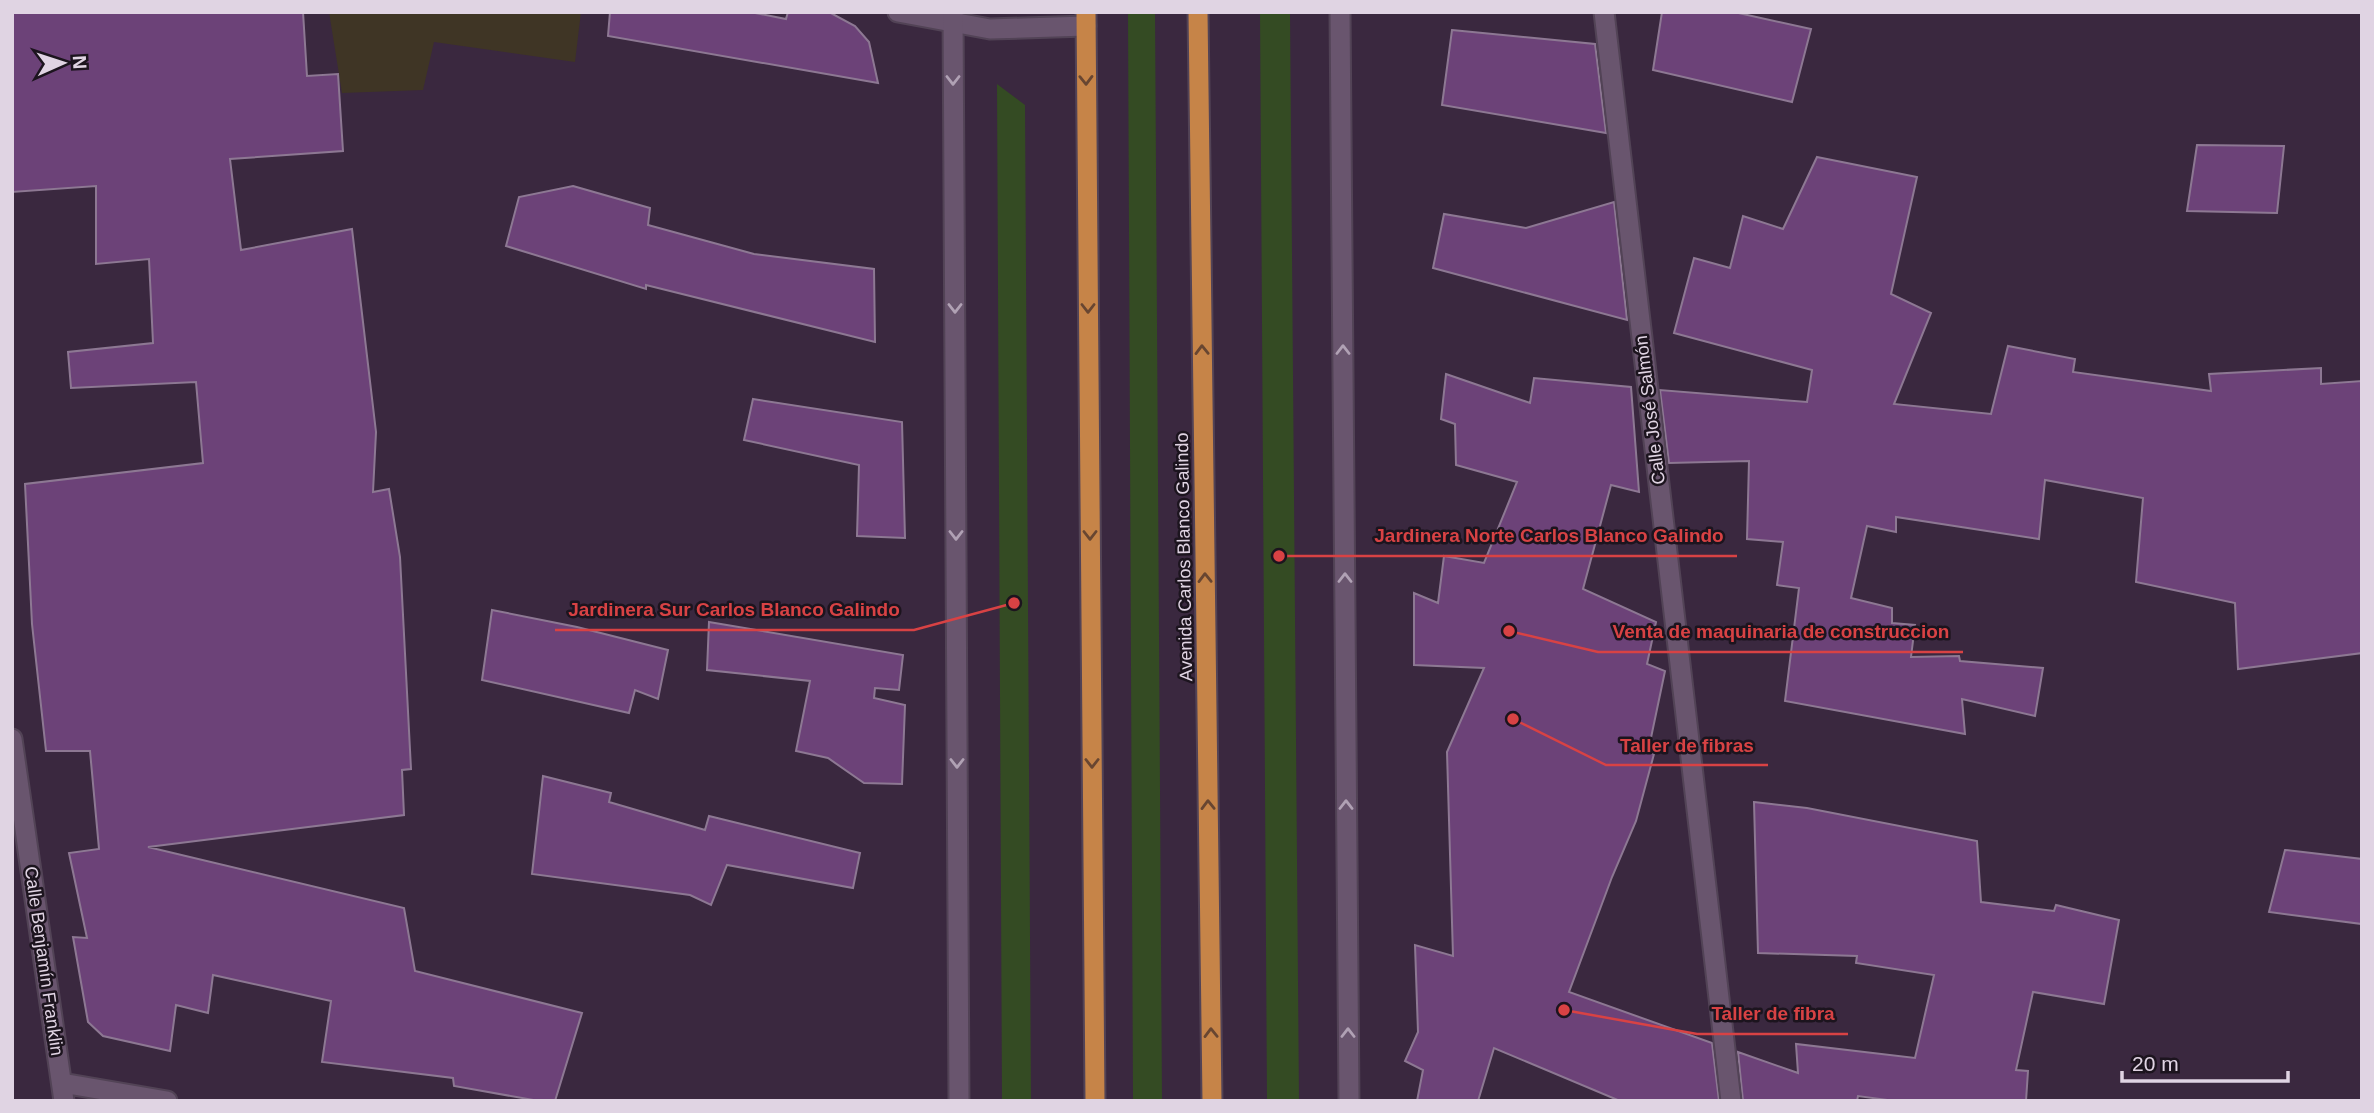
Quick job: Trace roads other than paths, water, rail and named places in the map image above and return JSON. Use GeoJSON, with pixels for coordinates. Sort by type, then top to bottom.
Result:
{"type":"FeatureCollection","features":[{"type":"Feature","properties":{"kind":"highway","name":"Avenida Carlos Blanco Galindo"},"geometry":{"type":"LineString","coordinates":[[1198,12],[1212,1101]]}},
{"type":"Feature","properties":{"kind":"highway"},"geometry":{"type":"LineString","coordinates":[[1086,19],[1095,1101]]}},
{"type":"Feature","properties":{"kind":"street"},"geometry":{"type":"LineString","coordinates":[[898,12],[953,17],[990,29],[1086,19]]}},
{"type":"Feature","properties":{"kind":"street"},"geometry":{"type":"LineString","coordinates":[[1340,12],[1349,1101]]}},
{"type":"Feature","properties":{"kind":"street","name":"Calle José Salmón"},"geometry":{"type":"LineString","coordinates":[[1604,12],[1731,1101]]}},
{"type":"Feature","properties":{"kind":"street"},"geometry":{"type":"LineString","coordinates":[[953,17],[959,1101]]}},
{"type":"Feature","properties":{"kind":"street","name":"Calle Benjamín Franklin"},"geometry":{"type":"LineString","coordinates":[[12,739],[22,867],[63,1092]]}},
{"type":"Feature","properties":{"kind":"street"},"geometry":{"type":"LineString","coordinates":[[63,1092],[167,1101]]}},
{"type":"Feature","properties":{"kind":"place","name":"Jardinera Norte Carlos Blanco Galindo"},"geometry":{"type":"Point","coordinates":[1279,556]}},
{"type":"Feature","properties":{"kind":"place","name":"Jardinera Sur Carlos Blanco Galindo"},"geometry":{"type":"Point","coordinates":[1014,603]}},
{"type":"Feature","properties":{"kind":"place","name":"Venta de maquinaria de construccion"},"geometry":{"type":"Point","coordinates":[1509,631]}},
{"type":"Feature","properties":{"kind":"place","name":"Taller de fibras"},"geometry":{"type":"Point","coordinates":[1513,719]}},
{"type":"Feature","properties":{"kind":"place","name":"Taller de fibra"},"geometry":{"type":"Point","coordinates":[1564,1010]}}]}
